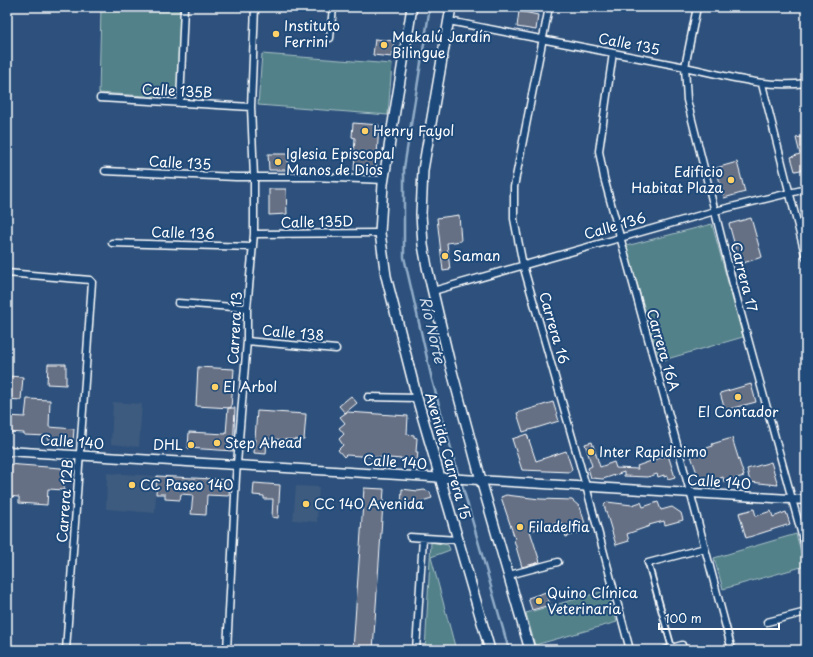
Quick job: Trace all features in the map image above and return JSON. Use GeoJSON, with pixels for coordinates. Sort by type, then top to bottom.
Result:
{"type":"FeatureCollection","features":[{"type":"Feature","properties":{"kind":"main road","name":"Avenida Carrera 15"},"geometry":{"type":"LineString","coordinates":[[412,7],[384,180],[380,234],[386,276],[417,398],[442,478],[458,540],[490,650]]}},
{"type":"Feature","properties":{"kind":"main road","name":"Avenida Carrera 15"},"geometry":{"type":"LineString","coordinates":[[451,7],[421,187],[423,245],[478,479],[509,575],[530,650]]}},
{"type":"Feature","properties":{"kind":"street"},"geometry":{"type":"LineString","coordinates":[[180,103],[184,7]]}},
{"type":"Feature","properties":{"kind":"street","name":"Carrera 13"},"geometry":{"type":"LineString","coordinates":[[227,650],[237,465],[247,341],[246,308],[254,234],[254,177],[251,107],[255,7]]}},
{"type":"Feature","properties":{"kind":"street"},"geometry":{"type":"LineString","coordinates":[[330,38],[333,7]]}},
{"type":"Feature","properties":{"kind":"street","name":"Carrera 16"},"geometry":{"type":"LineString","coordinates":[[549,7],[514,187],[514,218],[524,265],[630,650]]}},
{"type":"Feature","properties":{"kind":"street","name":"Carrera 17"},"geometry":{"type":"LineString","coordinates":[[697,7],[685,67],[687,100],[734,288],[806,550]]}},
{"type":"Feature","properties":{"kind":"street","name":"Calle 135"},"geometry":{"type":"LineString","coordinates":[[449,20],[685,67],[762,84],[794,85],[806,83]]}},
{"type":"Feature","properties":{"kind":"street","name":"Carrera 16A"},"geometry":{"type":"LineString","coordinates":[[613,53],[599,151],[604,178],[691,493],[732,650]]}},
{"type":"Feature","properties":{"kind":"street"},"geometry":{"type":"LineString","coordinates":[[762,84],[788,192],[806,258]]}},
{"type":"Feature","properties":{"kind":"street","name":"Calle 135B"},"geometry":{"type":"LineString","coordinates":[[100,98],[251,107]]}},
{"type":"Feature","properties":{"kind":"street","name":"Calle 135"},"geometry":{"type":"LineString","coordinates":[[105,171],[236,177],[313,177],[384,180]]}},
{"type":"Feature","properties":{"kind":"street","name":"Calle 136"},"geometry":{"type":"LineString","coordinates":[[433,291],[715,210],[806,189]]}},
{"type":"Feature","properties":{"kind":"street","name":"Calle 135D"},"geometry":{"type":"LineString","coordinates":[[254,234],[380,234]]}},
{"type":"Feature","properties":{"kind":"street","name":"Calle 136"},"geometry":{"type":"LineString","coordinates":[[112,243],[253,247]]}},
{"type":"Feature","properties":{"kind":"street","name":"Carrera 12B"},"geometry":{"type":"LineString","coordinates":[[7,273],[90,280],[92,282],[66,650]]}},
{"type":"Feature","properties":{"kind":"street"},"geometry":{"type":"LineString","coordinates":[[178,303],[246,308]]}},
{"type":"Feature","properties":{"kind":"street","name":"Calle 138"},"geometry":{"type":"LineString","coordinates":[[247,341],[336,349]]}},
{"type":"Feature","properties":{"kind":"street"},"geometry":{"type":"LineString","coordinates":[[368,397],[417,398]]}},
{"type":"Feature","properties":{"kind":"street","name":"Calle 140"},"geometry":{"type":"LineString","coordinates":[[7,451],[806,500]]}},
{"type":"Feature","properties":{"kind":"street"},"geometry":{"type":"LineString","coordinates":[[410,537],[458,540]]}},
{"type":"Feature","properties":{"kind":"street"},"geometry":{"type":"LineString","coordinates":[[416,650],[423,538]]}},
{"type":"Feature","properties":{"kind":"street"},"geometry":{"type":"LineString","coordinates":[[672,648],[648,563],[705,548]]}},
{"type":"Feature","properties":{"kind":"street"},"geometry":{"type":"LineString","coordinates":[[509,575],[558,562]]}},
{"type":"Feature","properties":{"kind":"street"},"geometry":{"type":"LineString","coordinates":[[767,622],[806,612]]}},
{"type":"Feature","properties":{"kind":"street"},"geometry":{"type":"LineString","coordinates":[[665,650],[682,645]]}},
{"type":"Feature","properties":{"kind":"shaded area"},"geometry":{"type":"Polygon","coordinates":[[[113,402],[142,404],[139,447],[111,444],[113,402]]]}},
{"type":"Feature","properties":{"kind":"shaded area","name":"CC Paseo 140"},"geometry":{"type":"Polygon","coordinates":[[[107,473],[157,476],[155,513],[106,509],[107,473]]]}},
{"type":"Feature","properties":{"kind":"shaded area","name":"CC 140 Avenida"},"geometry":{"type":"Polygon","coordinates":[[[296,486],[319,487],[317,522],[293,520],[296,486]]]}},
{"type":"Feature","properties":{"kind":"green space"},"geometry":{"type":"Polygon","coordinates":[[[101,7],[182,7],[178,98],[99,93],[101,7]]]}},
{"type":"Feature","properties":{"kind":"green space"},"geometry":{"type":"Polygon","coordinates":[[[262,54],[392,64],[388,115],[258,105],[262,54]]]}},
{"type":"Feature","properties":{"kind":"green space"},"geometry":{"type":"Polygon","coordinates":[[[712,224],[743,337],[660,361],[626,246],[712,224]]]}},
{"type":"Feature","properties":{"kind":"green space"},"geometry":{"type":"Polygon","coordinates":[[[796,534],[805,566],[723,589],[714,558],[796,534]]]}},
{"type":"Feature","properties":{"kind":"green space"},"geometry":{"type":"Polygon","coordinates":[[[431,542],[448,545],[450,550],[431,557],[456,650],[425,650],[431,542]]]}},
{"type":"Feature","properties":{"kind":"green space"},"geometry":{"type":"Polygon","coordinates":[[[608,590],[617,622],[535,645],[526,613],[608,590]]]}},
{"type":"Feature","properties":{"kind":"building"},"geometry":{"type":"Polygon","coordinates":[[[519,11],[538,15],[536,30],[517,27],[519,11]]]}},
{"type":"Feature","properties":{"kind":"building","name":"Makalú Jardín Bilingue"},"geometry":{"type":"Polygon","coordinates":[[[375,39],[394,41],[392,57],[373,55],[375,39]]]}},
{"type":"Feature","properties":{"kind":"building"},"geometry":{"type":"Polygon","coordinates":[[[353,123],[379,125],[376,171],[354,170],[355,138],[352,137],[353,123]]]}},
{"type":"Feature","properties":{"kind":"building"},"geometry":{"type":"Polygon","coordinates":[[[806,136],[806,169],[795,171],[791,157],[800,154],[796,138],[806,136]]]}},
{"type":"Feature","properties":{"kind":"building","name":"Iglesia Episcopal Manos de Dios"},"geometry":{"type":"Polygon","coordinates":[[[268,154],[288,154],[288,170],[269,170],[268,154]]]}},
{"type":"Feature","properties":{"kind":"building","name":"Edificio Habitat Plaza"},"geometry":{"type":"Polygon","coordinates":[[[737,162],[745,192],[724,198],[716,168],[737,162]]]}},
{"type":"Feature","properties":{"kind":"building"},"geometry":{"type":"Polygon","coordinates":[[[269,189],[286,189],[287,214],[269,215],[269,189]]]}},
{"type":"Feature","properties":{"kind":"building","name":"Saman"},"geometry":{"type":"Polygon","coordinates":[[[459,215],[461,241],[447,243],[450,270],[443,271],[437,218],[459,215]]]}},
{"type":"Feature","properties":{"kind":"building"},"geometry":{"type":"Polygon","coordinates":[[[751,218],[762,257],[740,264],[729,224],[751,218]]]}},
{"type":"Feature","properties":{"kind":"building"},"geometry":{"type":"Polygon","coordinates":[[[48,364],[66,364],[66,385],[47,384],[48,364]]]}},
{"type":"Feature","properties":{"kind":"building","name":"El Arbol"},"geometry":{"type":"Polygon","coordinates":[[[198,367],[234,369],[231,408],[196,406],[198,367]]]}},
{"type":"Feature","properties":{"kind":"building"},"geometry":{"type":"Polygon","coordinates":[[[7,376],[23,377],[21,400],[7,399],[7,376]]]}},
{"type":"Feature","properties":{"kind":"building","name":"El Contador"},"geometry":{"type":"Polygon","coordinates":[[[751,384],[756,402],[725,410],[720,393],[751,384]]]}},
{"type":"Feature","properties":{"kind":"building"},"geometry":{"type":"Polygon","coordinates":[[[351,396],[357,403],[345,413],[339,406],[351,396]]]}},
{"type":"Feature","properties":{"kind":"building"},"geometry":{"type":"Polygon","coordinates":[[[27,399],[50,400],[49,427],[74,429],[73,441],[48,439],[48,436],[24,435],[24,433],[7,432],[7,416],[25,417],[27,399]]]}},
{"type":"Feature","properties":{"kind":"building"},"geometry":{"type":"Polygon","coordinates":[[[553,402],[559,421],[523,432],[517,413],[553,402]]]}},
{"type":"Feature","properties":{"kind":"building"},"geometry":{"type":"Polygon","coordinates":[[[228,408],[235,408],[233,451],[188,448],[189,432],[226,434],[228,408]]]}},
{"type":"Feature","properties":{"kind":"building"},"geometry":{"type":"Polygon","coordinates":[[[257,411],[306,414],[304,440],[267,439],[266,454],[254,453],[257,411]]]}},
{"type":"Feature","properties":{"kind":"building"},"geometry":{"type":"Polygon","coordinates":[[[347,412],[408,416],[407,434],[414,435],[414,437],[417,438],[417,460],[346,455],[344,457],[338,450],[343,445],[339,439],[344,434],[339,428],[345,423],[340,417],[347,412]]]}},
{"type":"Feature","properties":{"kind":"building"},"geometry":{"type":"Polygon","coordinates":[[[527,434],[536,461],[566,451],[572,469],[570,472],[522,470],[512,439],[527,434]]]}},
{"type":"Feature","properties":{"kind":"building"},"geometry":{"type":"Polygon","coordinates":[[[732,438],[744,476],[724,482],[723,477],[716,480],[702,480],[698,476],[690,453],[732,438]]]}},
{"type":"Feature","properties":{"kind":"building"},"geometry":{"type":"Polygon","coordinates":[[[592,442],[600,467],[614,462],[616,468],[638,469],[637,466],[668,455],[675,477],[668,479],[667,476],[664,477],[664,475],[658,477],[657,474],[648,477],[624,476],[624,472],[603,479],[591,478],[588,468],[592,466],[585,444],[592,442]]]}},
{"type":"Feature","properties":{"kind":"building"},"geometry":{"type":"Polygon","coordinates":[[[771,462],[778,485],[750,482],[747,469],[771,462]]]}},
{"type":"Feature","properties":{"kind":"building"},"geometry":{"type":"Polygon","coordinates":[[[7,464],[61,468],[65,473],[64,490],[48,489],[47,505],[19,503],[19,497],[7,496],[7,464]]]}},
{"type":"Feature","properties":{"kind":"building"},"geometry":{"type":"Polygon","coordinates":[[[157,476],[230,480],[229,496],[207,495],[206,515],[191,514],[193,495],[181,494],[180,500],[165,499],[165,494],[156,494],[157,476]]]}},
{"type":"Feature","properties":{"kind":"building"},"geometry":{"type":"Polygon","coordinates":[[[254,483],[280,485],[278,518],[272,517],[273,499],[264,499],[264,496],[253,495],[254,483]]]}},
{"type":"Feature","properties":{"kind":"building"},"geometry":{"type":"Polygon","coordinates":[[[364,488],[384,489],[373,650],[353,650],[364,488]]]}},
{"type":"Feature","properties":{"kind":"building"},"geometry":{"type":"Polygon","coordinates":[[[402,489],[418,491],[424,490],[430,492],[432,498],[409,505],[409,507],[401,506],[402,489]]]}},
{"type":"Feature","properties":{"kind":"building"},"geometry":{"type":"Polygon","coordinates":[[[506,495],[540,499],[572,500],[580,507],[587,530],[566,537],[561,522],[530,531],[540,562],[522,567],[514,540],[515,539],[501,497],[506,495]]]}},
{"type":"Feature","properties":{"kind":"building"},"geometry":{"type":"Polygon","coordinates":[[[607,502],[632,505],[641,502],[643,507],[658,502],[661,510],[672,507],[681,513],[683,520],[665,525],[664,521],[649,525],[650,526],[627,534],[629,541],[616,545],[604,505],[607,502]]]}},
{"type":"Feature","properties":{"kind":"building"},"geometry":{"type":"Polygon","coordinates":[[[754,509],[756,516],[771,511],[773,517],[786,512],[790,524],[746,538],[739,513],[754,509]]]}},
{"type":"Feature","properties":{"kind":"building","name":"Quino Clínica Veterinaria"},"geometry":{"type":"Polygon","coordinates":[[[546,592],[550,605],[532,610],[528,598],[546,592]]]}},
{"type":"Feature","properties":{"kind":"waterway","name":"Río Norte"},"geometry":{"type":"LineString","coordinates":[[430,7],[404,168],[404,257],[432,380],[459,477]]}},
{"type":"Feature","properties":{"kind":"waterway","name":"Río Norte"},"geometry":{"type":"LineString","coordinates":[[461,481],[509,650]]}},
{"type":"Feature","properties":{"kind":"place","name":"Instituto Ferrini"},"geometry":{"type":"Point","coordinates":[276,34]}},
{"type":"Feature","properties":{"kind":"place","name":"Makalú Jardín Bilingue"},"geometry":{"type":"Point","coordinates":[384,45]}},
{"type":"Feature","properties":{"kind":"place","name":"Henry Fayol"},"geometry":{"type":"Point","coordinates":[365,131]}},
{"type":"Feature","properties":{"kind":"place","name":"Iglesia Episcopal Manos de Dios"},"geometry":{"type":"Point","coordinates":[278,162]}},
{"type":"Feature","properties":{"kind":"place","name":"Edificio Habitat Plaza"},"geometry":{"type":"Point","coordinates":[731,180]}},
{"type":"Feature","properties":{"kind":"place","name":"Saman"},"geometry":{"type":"Point","coordinates":[445,256]}},
{"type":"Feature","properties":{"kind":"place","name":"El Arbol"},"geometry":{"type":"Point","coordinates":[215,387]}},
{"type":"Feature","properties":{"kind":"place","name":"El Contador"},"geometry":{"type":"Point","coordinates":[738,397]}},
{"type":"Feature","properties":{"kind":"place","name":"Step Ahead"},"geometry":{"type":"Point","coordinates":[217,443]}},
{"type":"Feature","properties":{"kind":"place","name":"DHL"},"geometry":{"type":"Point","coordinates":[191,445]}},
{"type":"Feature","properties":{"kind":"place","name":"Inter Rapidisimo"},"geometry":{"type":"Point","coordinates":[591,452]}},
{"type":"Feature","properties":{"kind":"place","name":"CC Paseo 140"},"geometry":{"type":"Point","coordinates":[132,485]}},
{"type":"Feature","properties":{"kind":"place","name":"CC 140 Avenida"},"geometry":{"type":"Point","coordinates":[306,504]}},
{"type":"Feature","properties":{"kind":"place","name":"Filadelfia"},"geometry":{"type":"Point","coordinates":[520,527]}},
{"type":"Feature","properties":{"kind":"place","name":"Quino Clínica Veterinaria"},"geometry":{"type":"Point","coordinates":[539,601]}}]}
